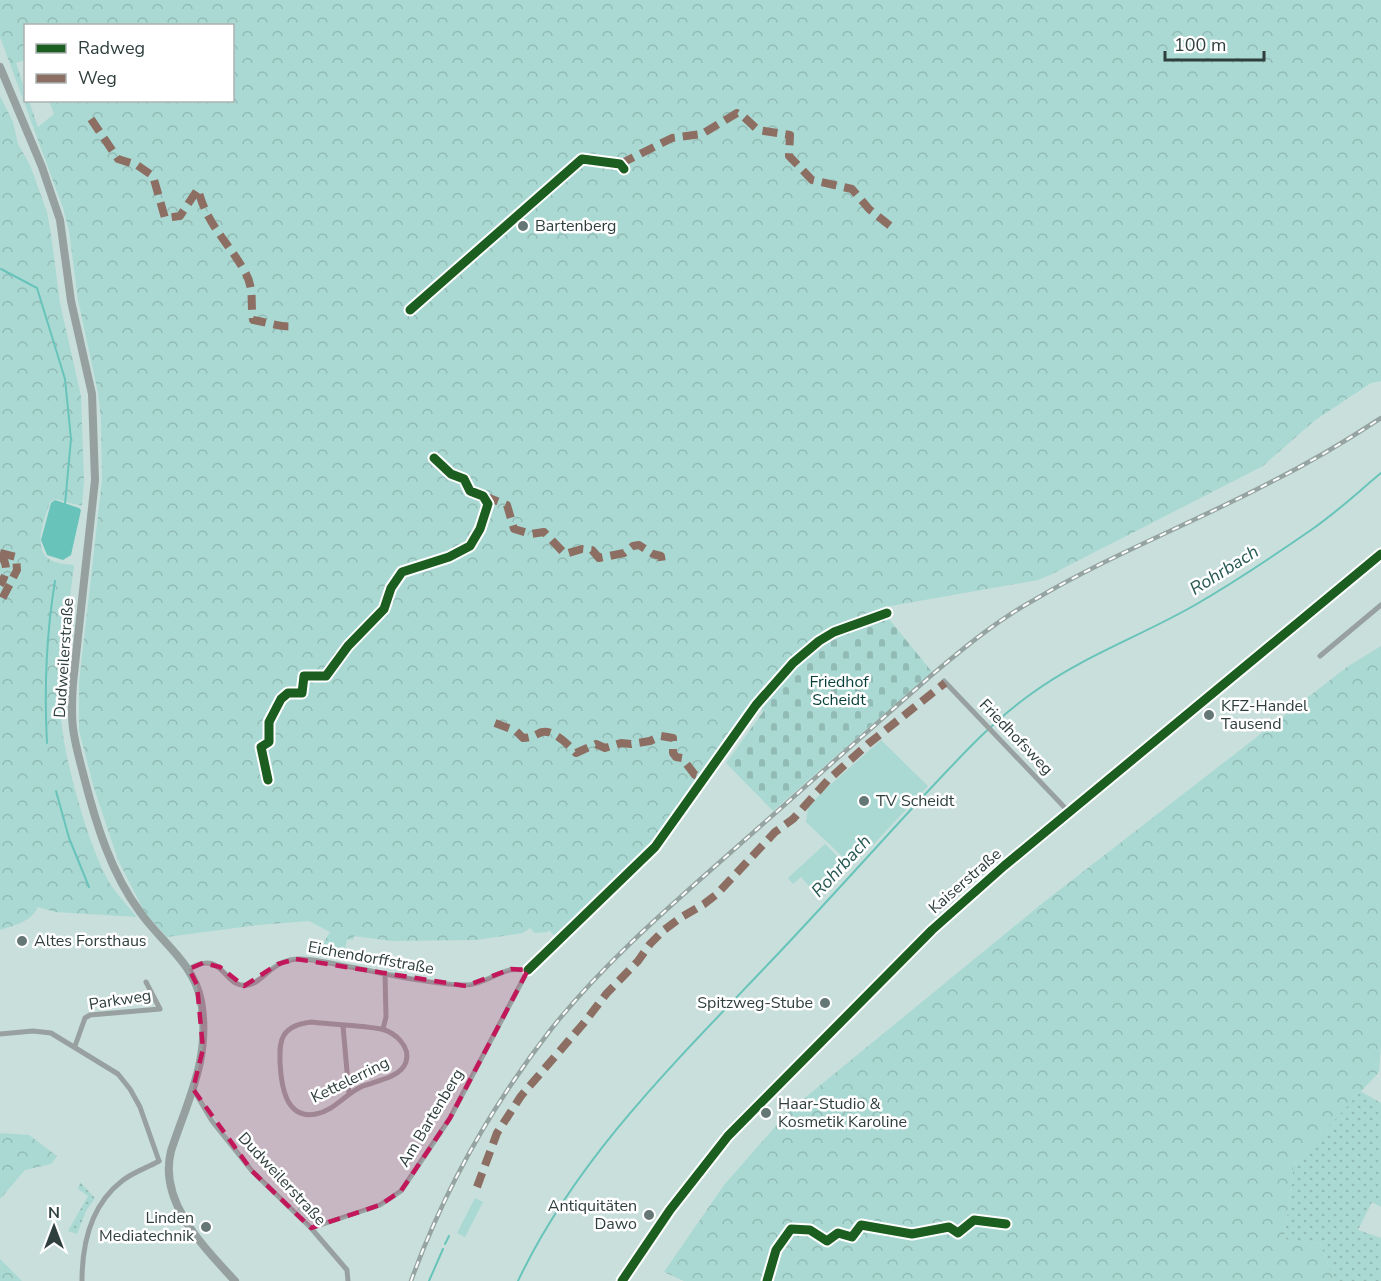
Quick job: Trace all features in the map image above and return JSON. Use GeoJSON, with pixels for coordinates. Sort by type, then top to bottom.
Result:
{"type":"FeatureCollection","features":[{"type":"Feature","properties":{"kind":"street","name":"Dudweilerstraße"},"geometry":{"type":"LineString","coordinates":[[0,67],[38,154],[57,210],[71,301],[92,394],[95,480],[73,683],[72,716],[76,749],[97,823],[120,879],[130,897],[152,928],[189,969],[197,985],[203,1014],[203,1049],[200,1071],[193,1089],[212,1121],[252,1171],[311,1228],[347,1270],[348,1281]]}},
{"type":"Feature","properties":{"kind":"street","name":"Kaiserstraße"},"geometry":{"type":"LineString","coordinates":[[621,1281],[670,1210],[728,1136],[932,930],[1068,812],[1381,554]]}},
{"type":"Feature","properties":{"kind":"street"},"geometry":{"type":"LineString","coordinates":[[1320,656],[1381,606]]}},
{"type":"Feature","properties":{"kind":"street","name":"Friedhofsweg"},"geometry":{"type":"LineString","coordinates":[[944,681],[1068,812]]}},
{"type":"Feature","properties":{"kind":"street","name":"Eichendorffstraße"},"geometry":{"type":"LineString","coordinates":[[189,969],[198,964],[213,963],[234,982],[244,986],[252,985],[278,964],[297,959],[466,986],[511,969],[528,970]]}},
{"type":"Feature","properties":{"kind":"street","name":"Am Bartenberg"},"geometry":{"type":"LineString","coordinates":[[311,1228],[380,1205],[401,1191],[450,1118],[528,970]]}},
{"type":"Feature","properties":{"kind":"street","name":"Kettelerring"},"geometry":{"type":"LineString","coordinates":[[383,1029],[386,1017],[385,973]]}},
{"type":"Feature","properties":{"kind":"street","name":"Parkweg"},"geometry":{"type":"LineString","coordinates":[[75,1046],[85,1018],[90,1015],[160,1009],[146,982]]}},
{"type":"Feature","properties":{"kind":"street","name":"Kettelerring"},"geometry":{"type":"LineString","coordinates":[[312,1022],[383,1029],[394,1035],[407,1052],[405,1064],[399,1072],[349,1094],[316,1114],[301,1113],[286,1100],[280,1069],[280,1048],[284,1036],[292,1028],[312,1022]]}},
{"type":"Feature","properties":{"kind":"street"},"geometry":{"type":"LineString","coordinates":[[344,1026],[349,1094]]}},
{"type":"Feature","properties":{"kind":"street"},"geometry":{"type":"LineString","coordinates":[[0,1034],[42,1031],[61,1038],[118,1074],[130,1089],[148,1126],[159,1161]]}},
{"type":"Feature","properties":{"kind":"street"},"geometry":{"type":"LineString","coordinates":[[193,1089],[168,1164],[169,1185],[176,1203],[200,1240],[236,1281]]}},
{"type":"Feature","properties":{"kind":"street"},"geometry":{"type":"LineString","coordinates":[[82,1281],[85,1244],[90,1226],[101,1205],[122,1181],[159,1161],[168,1164]]}},
{"type":"Feature","properties":{"kind":"highlighted area"},"geometry":{"type":"Polygon","coordinates":[[[296,959],[466,986],[511,969],[528,970],[450,1118],[401,1191],[380,1205],[311,1228],[252,1171],[193,1089],[203,1049],[197,985],[189,969],[203,963],[220,967],[244,986],[278,964],[296,959]]]}},
{"type":"Feature","properties":{"kind":"green space"},"geometry":{"type":"Polygon","coordinates":[[[0,0],[1381,0],[1381,381],[1371,383],[1314,421],[1263,466],[1050,575],[1038,580],[885,607],[848,620],[816,636],[794,655],[753,703],[723,749],[651,847],[557,938],[549,930],[535,933],[530,928],[523,933],[476,940],[392,941],[354,936],[353,940],[347,939],[343,959],[323,956],[324,942],[330,932],[309,921],[167,937],[145,913],[118,860],[93,785],[79,730],[79,683],[102,480],[101,419],[98,393],[78,300],[69,231],[63,208],[0,37],[0,0]]]}},
{"type":"Feature","properties":{"kind":"green space"},"geometry":{"type":"Polygon","coordinates":[[[0,96],[13,122],[18,144],[30,165],[47,212],[60,303],[81,396],[84,480],[82,506],[55,499],[50,502],[41,535],[41,544],[47,558],[57,563],[74,565],[62,678],[61,715],[66,753],[78,802],[94,850],[111,885],[137,917],[55,912],[38,907],[27,920],[0,930],[0,96]]]}},
{"type":"Feature","properties":{"kind":"green space","name":"Friedhof Scheidt"},"geometry":{"type":"Polygon","coordinates":[[[884,618],[889,619],[932,672],[773,811],[726,763],[763,712],[761,706],[796,665],[825,643],[852,627],[884,618]]]}},
{"type":"Feature","properties":{"kind":"green space"},"geometry":{"type":"Polygon","coordinates":[[[1381,646],[1381,1045],[1379,1072],[1294,1164],[1284,1239],[1320,1243],[1334,1281],[684,1281],[664,1272],[724,1185],[790,1110],[1044,902],[1347,667],[1381,646]]]}},
{"type":"Feature","properties":{"kind":"green space","name":"TV Scheidt"},"geometry":{"type":"Polygon","coordinates":[[[881,740],[928,786],[870,848],[863,841],[845,859],[806,822],[808,808],[821,793],[881,740]]]}},
{"type":"Feature","properties":{"kind":"green space"},"geometry":{"type":"Polygon","coordinates":[[[825,844],[843,862],[816,890],[801,877],[793,884],[788,878],[825,844]]]}},
{"type":"Feature","properties":{"kind":"green space"},"geometry":{"type":"Polygon","coordinates":[[[1360,1091],[1381,1103],[1381,1207],[1372,1202],[1358,1230],[1381,1238],[1381,1281],[1334,1281],[1320,1243],[1284,1240],[1294,1164],[1360,1091]]]}},
{"type":"Feature","properties":{"kind":"green space"},"geometry":{"type":"Polygon","coordinates":[[[0,1133],[29,1135],[57,1156],[51,1164],[25,1170],[0,1199],[0,1133]]]}},
{"type":"Feature","properties":{"kind":"green space"},"geometry":{"type":"Polygon","coordinates":[[[80,1182],[95,1198],[86,1211],[77,1234],[68,1231],[88,1196],[78,1189],[80,1182]]]}},
{"type":"Feature","properties":{"kind":"green space"},"geometry":{"type":"Polygon","coordinates":[[[305,1198],[313,1222],[297,1210],[305,1198]]]}},
{"type":"Feature","properties":{"kind":"green space"},"geometry":{"type":"Polygon","coordinates":[[[475,1198],[483,1202],[465,1237],[457,1233],[475,1198]]]}},
{"type":"Feature","properties":{"kind":"green space"},"geometry":{"type":"Polygon","coordinates":[[[0,1259],[22,1281],[0,1281],[0,1259]]]}},
{"type":"Feature","properties":{"kind":"water"},"geometry":{"type":"Polygon","coordinates":[[[55,500],[81,510],[71,555],[63,560],[47,555],[41,540],[51,503],[55,500]]]}},
{"type":"Feature","properties":{"kind":"waterway"},"geometry":{"type":"LineString","coordinates":[[1,269],[37,288],[65,379],[71,439],[65,504]]}},
{"type":"Feature","properties":{"kind":"waterway","name":"Rohrbach"},"geometry":{"type":"LineString","coordinates":[[518,1281],[545,1230],[576,1183],[647,1093],[930,789],[991,727],[1017,704],[1050,681],[1195,605],[1254,569],[1338,510],[1381,473]]}},
{"type":"Feature","properties":{"kind":"waterway"},"geometry":{"type":"LineString","coordinates":[[47,743],[46,662],[55,581]]}},
{"type":"Feature","properties":{"kind":"waterway"},"geometry":{"type":"LineString","coordinates":[[56,791],[69,838],[89,887]]}},
{"type":"Feature","properties":{"kind":"waterway"},"geometry":{"type":"LineString","coordinates":[[445,1244],[449,1236]]}},
{"type":"Feature","properties":{"kind":"waterway"},"geometry":{"type":"LineString","coordinates":[[429,1281],[443,1249]]}},
{"type":"Feature","properties":{"kind":"railway"},"geometry":{"type":"LineString","coordinates":[[411,1281],[454,1181],[471,1149],[530,1057],[593,981],[683,894],[934,673],[1008,616],[1092,568],[1285,475],[1381,418]]}},
{"type":"Feature","properties":{"kind":"marked path"},"geometry":{"type":"LineString","coordinates":[[620,164],[672,138],[702,134],[737,113],[758,130],[790,135],[789,156],[812,180],[852,189],[869,209],[894,229]]}},
{"type":"Feature","properties":{"kind":"marked path"},"geometry":{"type":"LineString","coordinates":[[91,119],[118,159],[137,165],[153,176],[165,218],[180,216],[198,189],[206,212],[247,277],[251,289],[253,320],[279,326],[295,326]]}},
{"type":"Feature","properties":{"kind":"marked path"},"geometry":{"type":"LineString","coordinates":[[484,496],[507,505],[514,529],[531,534],[544,532],[565,554],[582,549],[592,550],[599,558],[624,553],[633,546],[639,545],[661,556],[662,563]]}},
{"type":"Feature","properties":{"kind":"marked path"},"geometry":{"type":"LineString","coordinates":[[0,553],[16,557],[17,570],[0,603]]}},
{"type":"Feature","properties":{"kind":"marked path"},"geometry":{"type":"LineString","coordinates":[[0,554],[5,562],[6,570],[0,585]]}},
{"type":"Feature","properties":{"kind":"marked path"},"geometry":{"type":"LineString","coordinates":[[477,1187],[497,1133],[521,1096],[607,993],[638,961],[650,944],[680,918],[717,894],[775,832],[793,819],[828,780],[868,744],[945,683]]}},
{"type":"Feature","properties":{"kind":"marked path"},"geometry":{"type":"LineString","coordinates":[[495,723],[516,731],[523,738],[542,732],[551,733],[576,753],[596,744],[605,748],[621,743],[650,741],[661,736],[673,738],[673,753],[676,757],[682,758],[695,775],[706,779]]}},
{"type":"Feature","properties":{"kind":"cycle path"},"geometry":{"type":"LineString","coordinates":[[410,310],[582,159],[620,164],[624,169]]}},
{"type":"Feature","properties":{"kind":"cycle path"},"geometry":{"type":"LineString","coordinates":[[268,780],[261,747],[269,742],[269,722],[281,699],[288,693],[302,693],[304,676],[326,676],[348,646],[384,609],[391,588],[402,572],[449,557],[470,546],[480,529],[488,504],[483,496],[470,491],[464,479],[451,474],[434,458]]}},
{"type":"Feature","properties":{"kind":"cycle path"},"geometry":{"type":"LineString","coordinates":[[622,1281],[670,1210],[728,1136],[932,930],[1004,866],[1381,554]]}},
{"type":"Feature","properties":{"kind":"cycle path"},"geometry":{"type":"LineString","coordinates":[[528,970],[655,847],[756,705],[793,663],[819,641],[834,632],[887,613]]}},
{"type":"Feature","properties":{"kind":"cycle path"},"geometry":{"type":"LineString","coordinates":[[767,1281],[776,1250],[791,1229],[810,1230],[827,1241],[838,1233],[852,1237],[861,1225],[912,1234],[949,1227],[958,1233],[974,1220],[1006,1224]]}},
{"type":"Feature","properties":{"kind":"place","name":"Bartenberg"},"geometry":{"type":"Point","coordinates":[523,226]}},
{"type":"Feature","properties":{"kind":"place","name":"KFZ-Handel Tausend"},"geometry":{"type":"Point","coordinates":[1209,715]}},
{"type":"Feature","properties":{"kind":"place","name":"TV Scheidt"},"geometry":{"type":"Point","coordinates":[864,801]}},
{"type":"Feature","properties":{"kind":"place","name":"Altes Forsthaus"},"geometry":{"type":"Point","coordinates":[22,941]}},
{"type":"Feature","properties":{"kind":"place","name":"Spitzweg-Stube"},"geometry":{"type":"Point","coordinates":[825,1003]}},
{"type":"Feature","properties":{"kind":"place","name":"Haar-Studio & Kosmetik Karoline"},"geometry":{"type":"Point","coordinates":[766,1113]}},
{"type":"Feature","properties":{"kind":"place","name":"Antiquitäten Dawo"},"geometry":{"type":"Point","coordinates":[649,1215]}},
{"type":"Feature","properties":{"kind":"place","name":"Linden Mediatechnik"},"geometry":{"type":"Point","coordinates":[206,1227]}}]}
